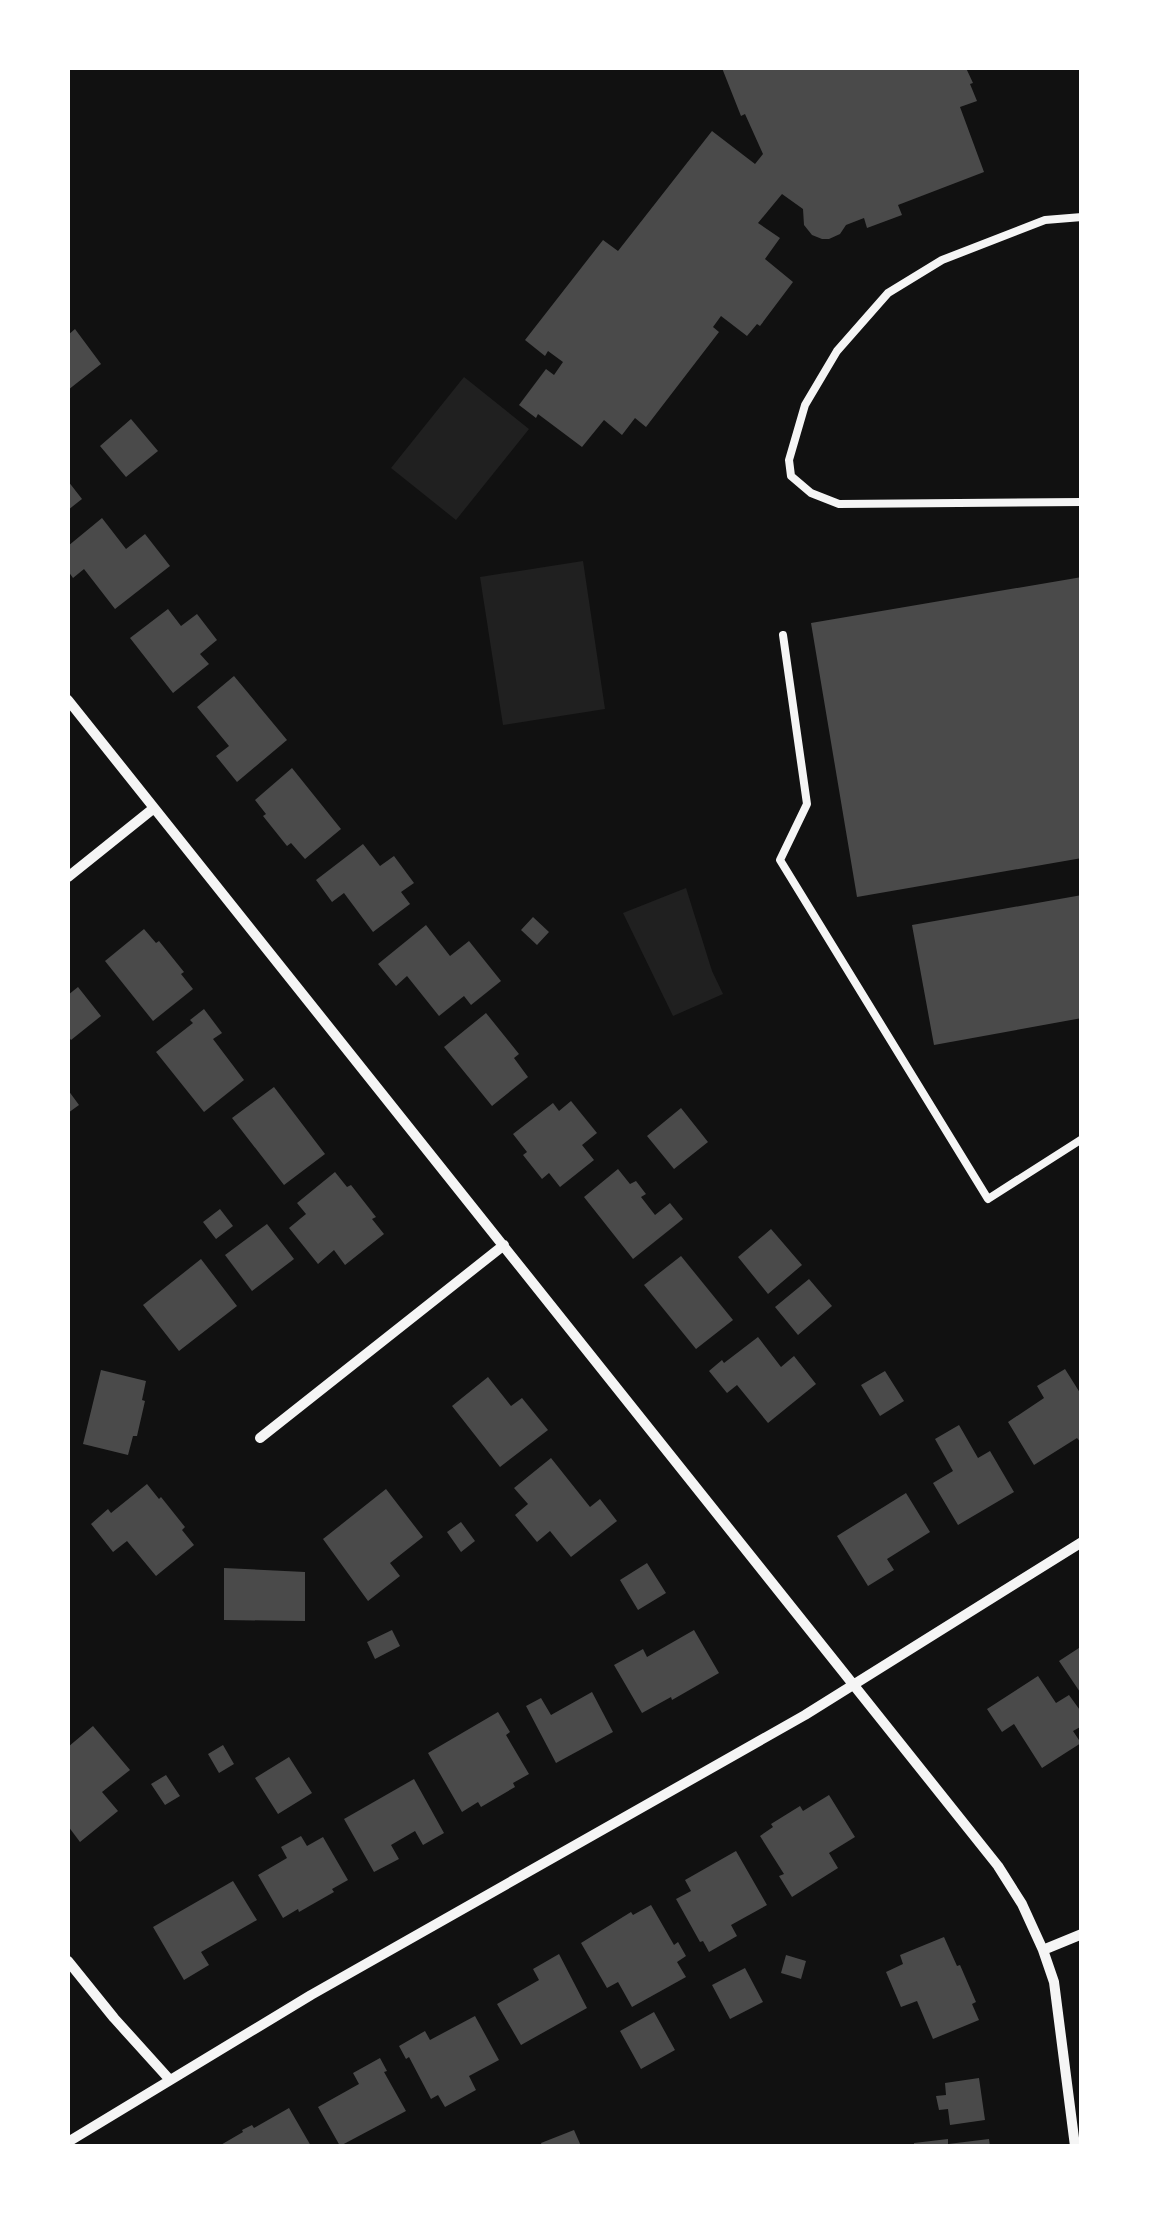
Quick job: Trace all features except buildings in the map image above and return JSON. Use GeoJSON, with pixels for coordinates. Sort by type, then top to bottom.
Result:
{"type":"FeatureCollection","features":[{"type":"Feature","properties":{"kind":"street"},"geometry":{"type":"LineString","coordinates":[[68,700],[998,1866],[1022,1904],[1054,1982],[1075,2146]]}},
{"type":"Feature","properties":{"kind":"street"},"geometry":{"type":"LineString","coordinates":[[68,877],[154,808]]}},
{"type":"Feature","properties":{"kind":"street"},"geometry":{"type":"LineString","coordinates":[[260,1438],[504,1246]]}},
{"type":"Feature","properties":{"kind":"street"},"geometry":{"type":"LineString","coordinates":[[68,2142],[312,1995],[771,1734],[1082,1542]]}},
{"type":"Feature","properties":{"kind":"street"},"geometry":{"type":"LineString","coordinates":[[1043,1950],[1082,1934]]}},
{"type":"Feature","properties":{"kind":"street"},"geometry":{"type":"LineString","coordinates":[[68,1961],[170,2080]]}},
{"type":"Feature","properties":{"kind":"lane"},"geometry":{"type":"LineString","coordinates":[[1082,217],[1045,220],[942,260],[888,293],[837,350],[805,405],[789,460],[791,476],[811,493],[840,504],[1082,502]]}},
{"type":"Feature","properties":{"kind":"lane"},"geometry":{"type":"LineString","coordinates":[[784,635],[807,804],[780,860],[988,1198],[1082,1139]]}},
{"type":"Feature","properties":{"kind":"shaded area"},"geometry":{"type":"Polygon","coordinates":[[[464,377],[529,429],[456,520],[391,468],[464,377]]]}},
{"type":"Feature","properties":{"kind":"shaded area"},"geometry":{"type":"Polygon","coordinates":[[[583,561],[605,709],[503,725],[480,577],[583,561]]]}},
{"type":"Feature","properties":{"kind":"shaded area"},"geometry":{"type":"Polygon","coordinates":[[[686,888],[723,994],[673,1016],[623,913],[686,888]]]}}]}
